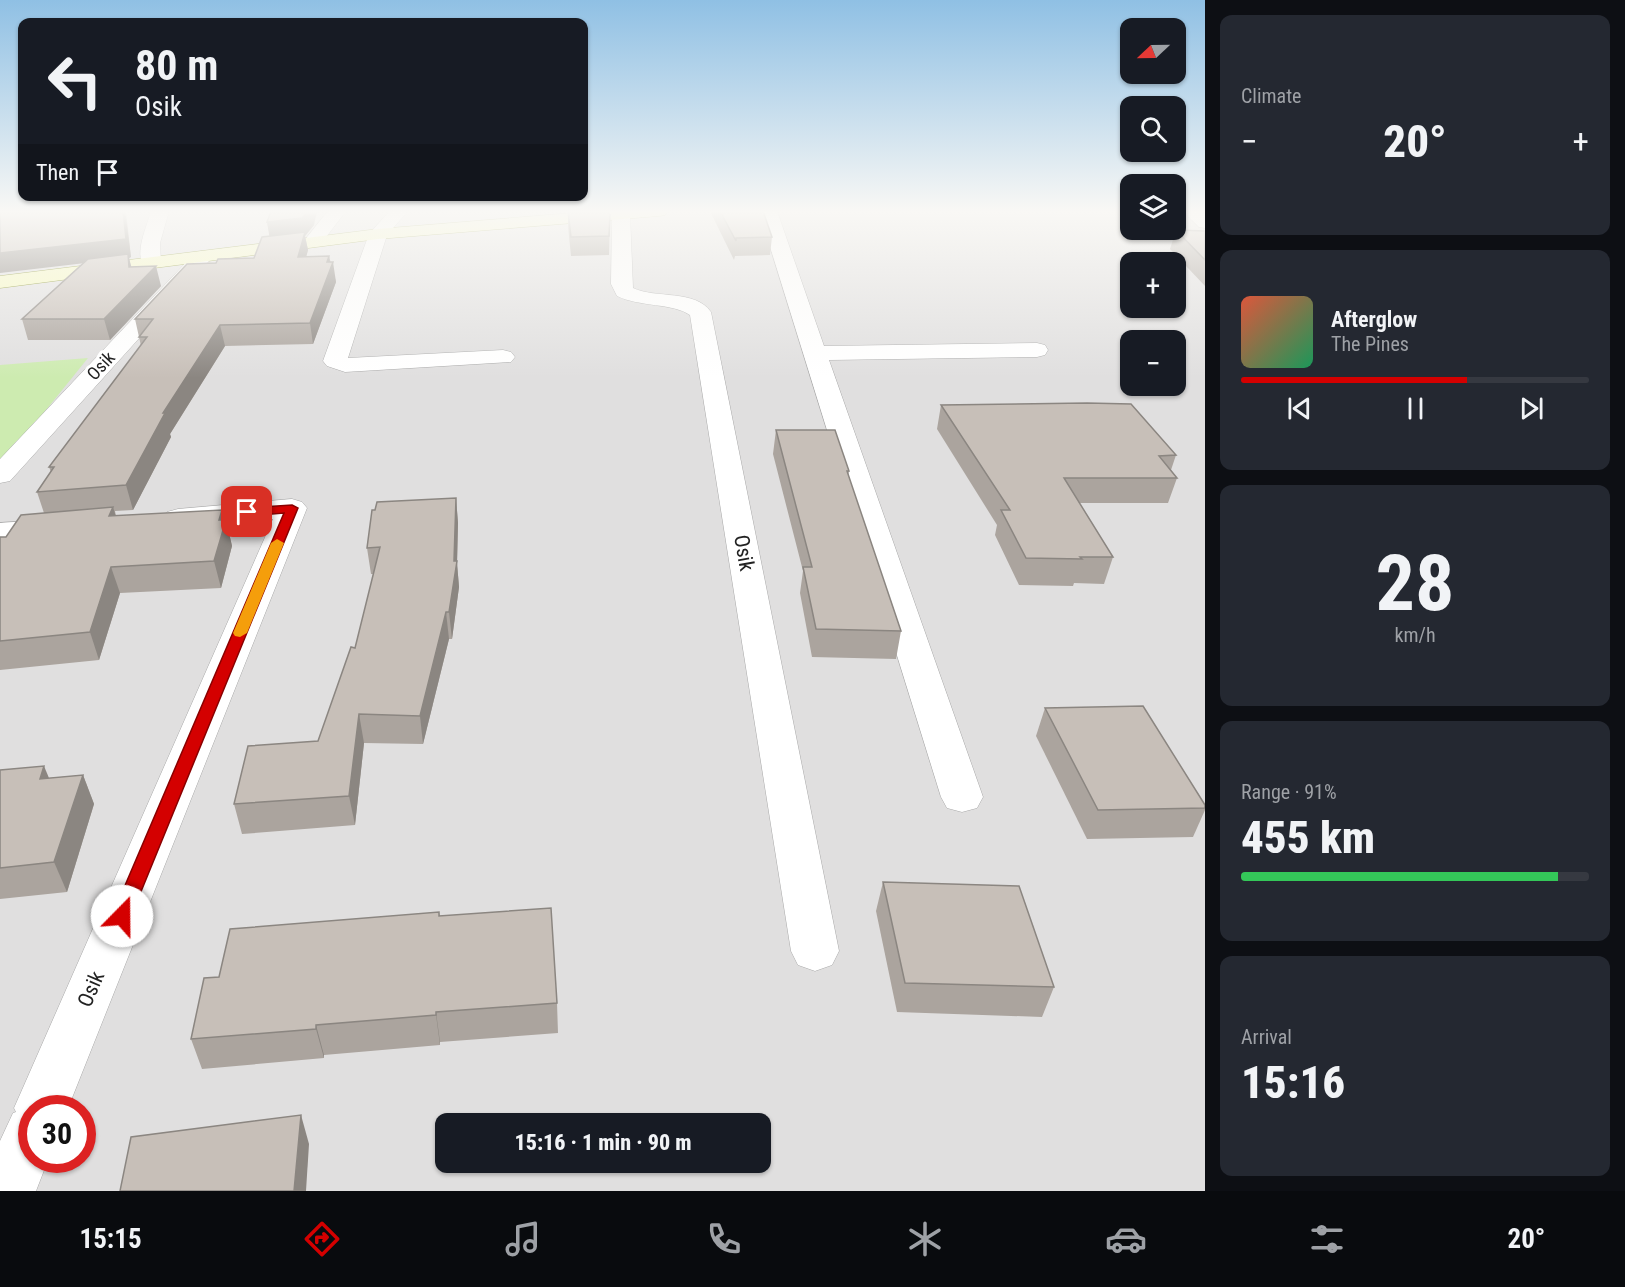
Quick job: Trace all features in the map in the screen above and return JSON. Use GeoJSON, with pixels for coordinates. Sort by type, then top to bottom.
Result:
{"type":"FeatureCollection","features":[{"type":"Feature","properties":{"kind":"main road"},"geometry":{"type":"LineString","coordinates":[[0,282],[123,267]]}},
{"type":"Feature","properties":{"kind":"street","name":"Osik"},"geometry":{"type":"LineString","coordinates":[[0,475],[193,267]]}},
{"type":"Feature","properties":{"kind":"street"},"geometry":{"type":"LineString","coordinates":[[366,267],[335,354],[335,361],[345,364],[502,357]]}},
{"type":"Feature","properties":{"kind":"street","name":"Osik"},"geometry":{"type":"LineString","coordinates":[[621,267],[621,284],[624,292],[638,297],[693,306],[700,312],[815,951]]}},
{"type":"Feature","properties":{"kind":"street"},"geometry":{"type":"LineString","coordinates":[[787,267],[962,798]]}},
{"type":"Feature","properties":{"kind":"street"},"geometry":{"type":"LineString","coordinates":[[817,352],[1037,350]]}},
{"type":"Feature","properties":{"kind":"street","name":"Osik"},"geometry":{"type":"LineString","coordinates":[[46,1095],[292,508],[152,520]]}},
{"type":"Feature","properties":{"kind":"street"},"geometry":{"type":"LineString","coordinates":[[0,532],[82,526]]}},
{"type":"Feature","properties":{"kind":"street"},"geometry":{"type":"LineString","coordinates":[[7,1191],[18,1165]]}},
{"type":"Feature","properties":{"kind":"shaded area"},"geometry":{"type":"Polygon","coordinates":[[[0,267],[1120,267],[1120,318],[1186,318],[1186,267],[1205,267],[1205,1191],[0,1191],[0,267]]]}},
{"type":"Feature","properties":{"kind":"green space"},"geometry":{"type":"Polygon","coordinates":[[[88,358],[0,467],[0,365],[88,358]]]}},
{"type":"Feature","properties":{"kind":"building"},"geometry":{"type":"Polygon","coordinates":[[[80,267],[155,267],[104,319],[22,319],[80,267]]]}},
{"type":"Feature","properties":{"kind":"building"},"geometry":{"type":"Polygon","coordinates":[[[185,267],[331,267],[310,323],[220,325],[163,413],[165,413],[126,485],[37,492],[54,467],[49,467],[147,337],[139,337],[153,319],[135,319],[185,267]]]}},
{"type":"Feature","properties":{"kind":"building"},"geometry":{"type":"Polygon","coordinates":[[[1131,404],[1176,455],[1159,456],[1177,478],[1064,478],[1113,557],[1026,558],[1001,510],[1010,510],[941,405],[1131,404]]]}},
{"type":"Feature","properties":{"kind":"building"},"geometry":{"type":"Polygon","coordinates":[[[776,430],[835,430],[901,631],[816,629],[803,567],[812,567],[776,430]]]}},
{"type":"Feature","properties":{"kind":"building"},"geometry":{"type":"Polygon","coordinates":[[[456,498],[454,561],[457,561],[449,612],[446,612],[420,716],[359,714],[349,796],[234,804],[248,746],[318,741],[351,647],[355,648],[380,547],[367,548],[372,510],[375,510],[377,502],[456,498]]]}},
{"type":"Feature","properties":{"kind":"building"},"geometry":{"type":"Polygon","coordinates":[[[113,507],[109,516],[222,510],[219,520],[226,520],[214,561],[111,567],[90,632],[0,641],[0,537],[6,537],[21,515],[113,507]]]}},
{"type":"Feature","properties":{"kind":"building"},"geometry":{"type":"Polygon","coordinates":[[[1143,706],[1205,808],[1098,810],[1045,708],[1143,706]]]}},
{"type":"Feature","properties":{"kind":"building"},"geometry":{"type":"Polygon","coordinates":[[[44,766],[40,779],[83,775],[54,862],[0,868],[0,770],[44,766]]]}},
{"type":"Feature","properties":{"kind":"building"},"geometry":{"type":"Polygon","coordinates":[[[883,882],[1019,886],[1054,987],[905,983],[883,882]]]}},
{"type":"Feature","properties":{"kind":"building"},"geometry":{"type":"Polygon","coordinates":[[[551,908],[557,1003],[436,1012],[436,1015],[316,1025],[316,1029],[191,1039],[204,978],[219,977],[230,929],[439,912],[439,916],[551,908]]]}},
{"type":"Feature","properties":{"kind":"building"},"geometry":{"type":"Polygon","coordinates":[[[301,1115],[294,1191],[120,1191],[131,1137],[301,1115]]]}},
{"type":"Feature","properties":{"kind":"slow traffic"},"geometry":{"type":"LineString","coordinates":[[240,633],[277,543]]}},
{"type":"Feature","properties":{"kind":"route"},"geometry":{"type":"LineString","coordinates":[[122,916],[292,508],[247,512]]}}]}
